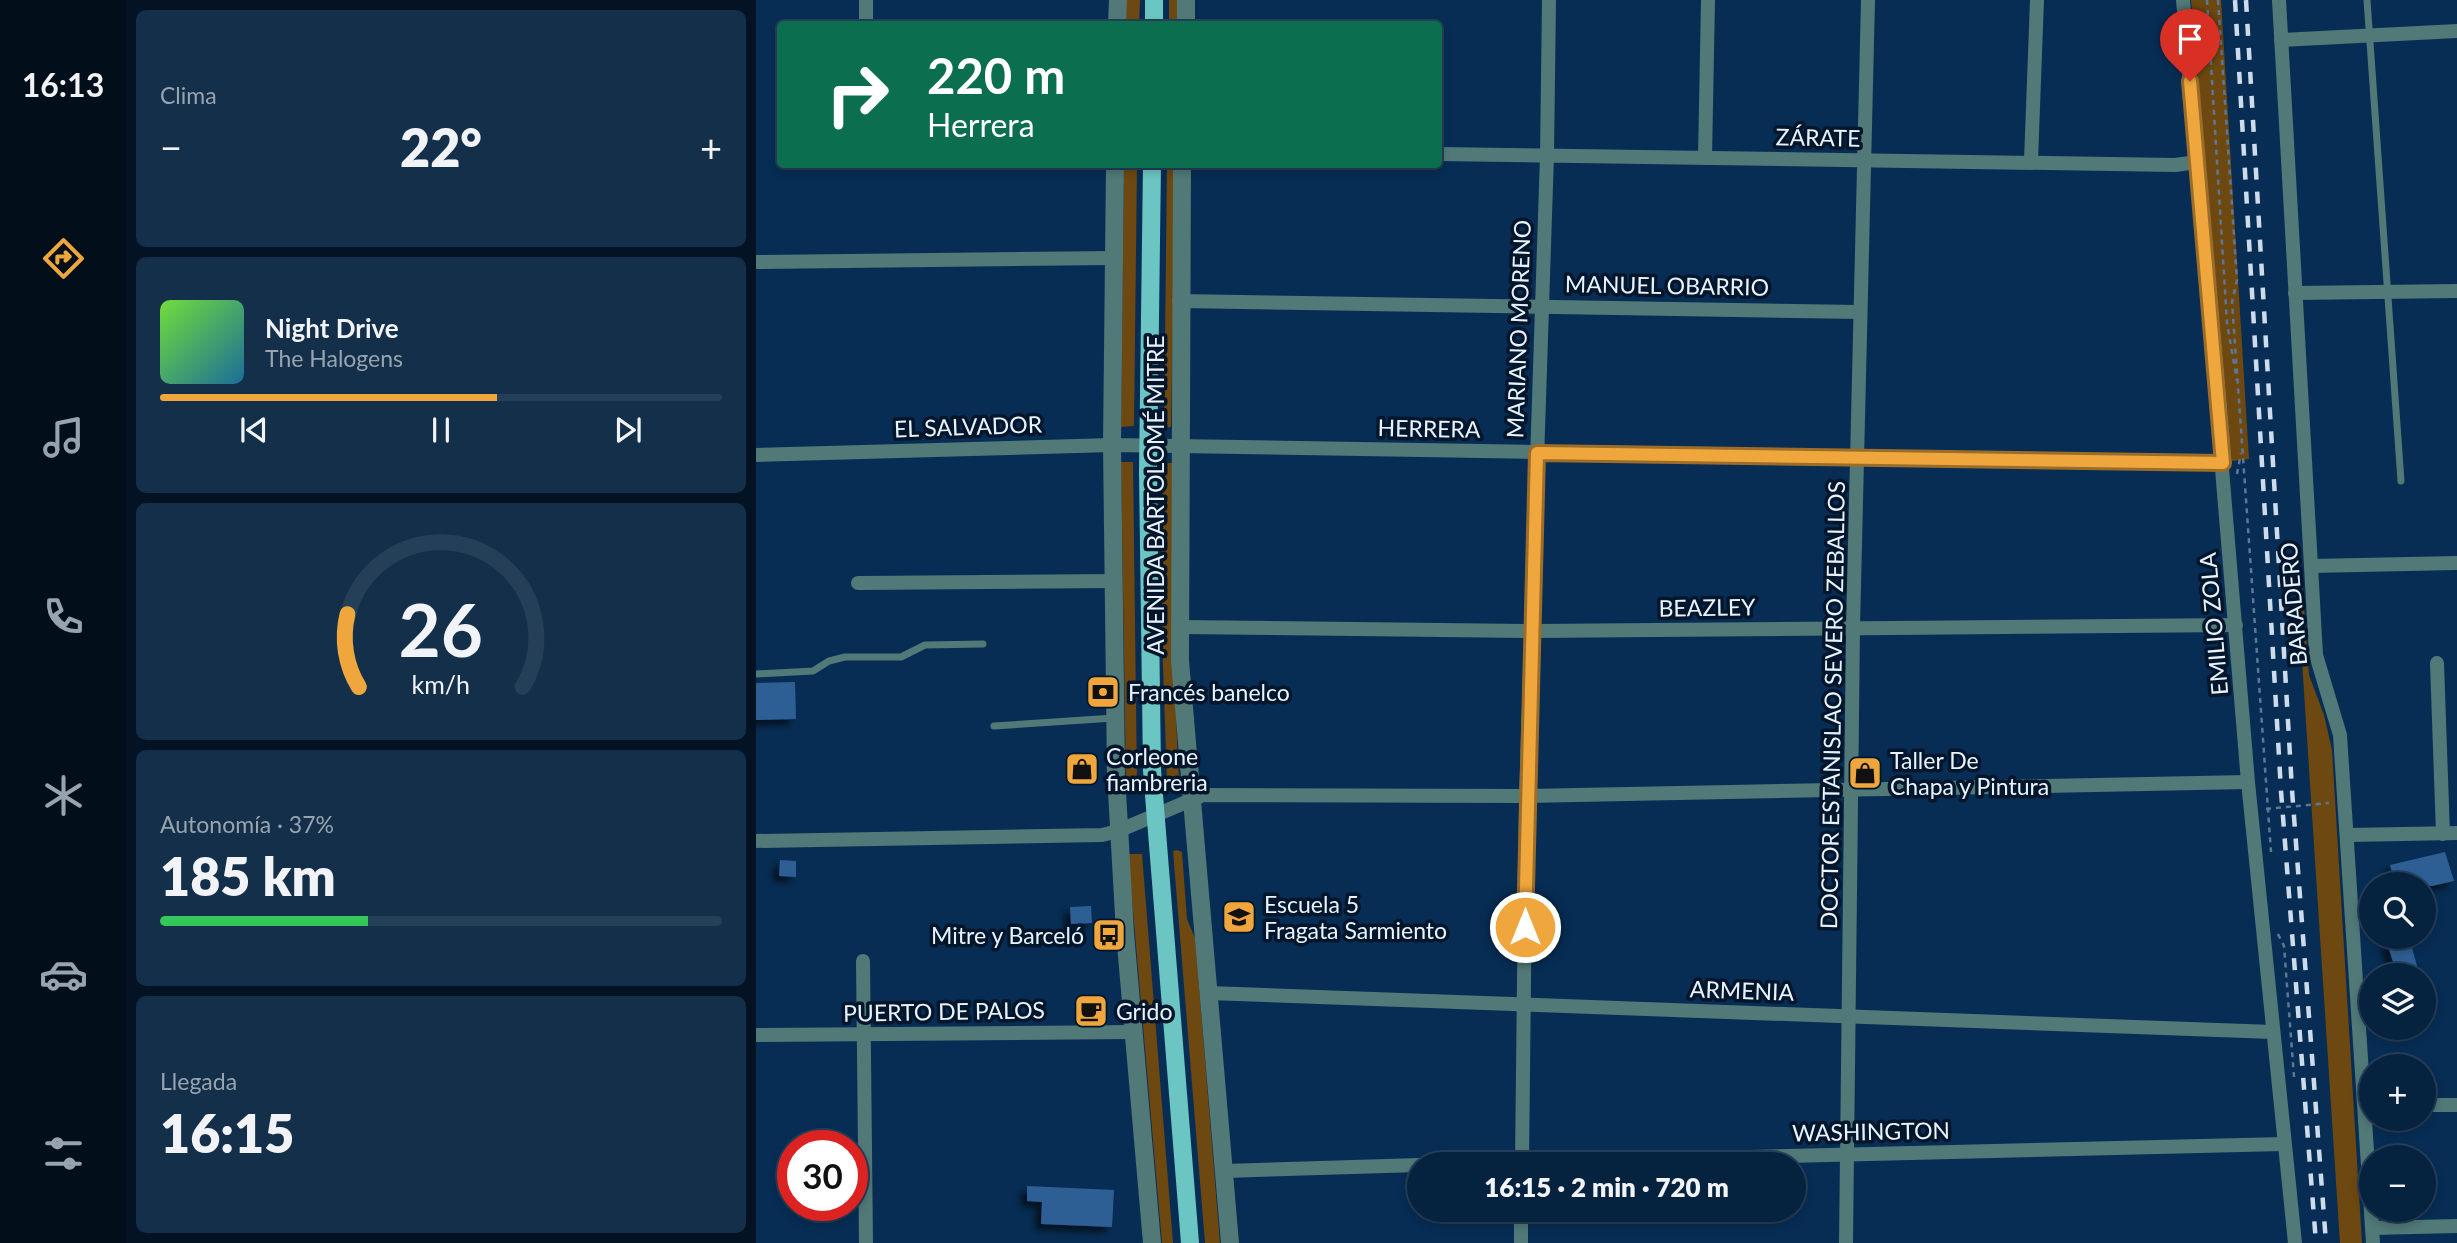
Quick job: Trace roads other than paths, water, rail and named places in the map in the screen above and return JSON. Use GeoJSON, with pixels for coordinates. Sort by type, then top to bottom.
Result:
{"type":"FeatureCollection","features":[{"type":"Feature","properties":{"kind":"main road"},"geometry":{"type":"LineString","coordinates":[[1154,0],[1154,21]]}},
{"type":"Feature","properties":{"kind":"main road","name":"AVENIDA BARTOLOMÉ MITRE"},"geometry":{"type":"LineString","coordinates":[[1152,168],[1148,634],[1155,814],[1190,1243]]}},
{"type":"Feature","properties":{"kind":"street"},"geometry":{"type":"LineString","coordinates":[[866,0],[866,21]]}},
{"type":"Feature","properties":{"kind":"street"},"geometry":{"type":"LineString","coordinates":[[1117,21],[1118,0]]}},
{"type":"Feature","properties":{"kind":"street"},"geometry":{"type":"LineString","coordinates":[[1185,21],[1186,0]]}},
{"type":"Feature","properties":{"kind":"street","name":"MARIANO MORENO"},"geometry":{"type":"LineString","coordinates":[[1522,1152],[1526,796],[1547,155],[1549,0]]}},
{"type":"Feature","properties":{"kind":"street"},"geometry":{"type":"LineString","coordinates":[[1704,158],[1708,0]]}},
{"type":"Feature","properties":{"kind":"street","name":"DOCTOR ESTANISLAO SEVERO ZEBALLOS"},"geometry":{"type":"LineString","coordinates":[[1846,1243],[1853,628],[1868,0]]}},
{"type":"Feature","properties":{"kind":"street"},"geometry":{"type":"LineString","coordinates":[[2031,161],[2037,0]]}},
{"type":"Feature","properties":{"kind":"street","name":"EMILIO ZOLA"},"geometry":{"type":"LineString","coordinates":[[2183,0],[2248,782],[2295,1243]]}},
{"type":"Feature","properties":{"kind":"street","name":"BARADERO"},"geometry":{"type":"LineString","coordinates":[[2279,0],[2316,655],[2339,728],[2364,1054]]}},
{"type":"Feature","properties":{"kind":"street"},"geometry":{"type":"LineString","coordinates":[[2281,40],[2457,31]]}},
{"type":"Feature","properties":{"kind":"street","name":"ZÁRATE"},"geometry":{"type":"LineString","coordinates":[[1442,154],[2175,165],[2197,162]]}},
{"type":"Feature","properties":{"kind":"street","name":"AVENIDA BARTOLOMÉ MITRE"},"geometry":{"type":"LineString","coordinates":[[1115,168],[1112,445],[1118,831],[1152,1243]]}},
{"type":"Feature","properties":{"kind":"street","name":"AVENIDA BARTOLOMÉ MITRE"},"geometry":{"type":"LineString","coordinates":[[1182,168],[1179,300],[1180,627],[1191,798],[1230,1243]]}},
{"type":"Feature","properties":{"kind":"street"},"geometry":{"type":"LineString","coordinates":[[756,262],[1114,258]]}},
{"type":"Feature","properties":{"kind":"street"},"geometry":{"type":"LineString","coordinates":[[2295,293],[2457,291]]}},
{"type":"Feature","properties":{"kind":"street","name":"MANUEL OBARRIO"},"geometry":{"type":"LineString","coordinates":[[1179,300],[1859,312]]}},
{"type":"Feature","properties":{"kind":"street","name":"EL SALVADOR"},"geometry":{"type":"LineString","coordinates":[[756,455],[1112,445],[1181,447]]}},
{"type":"Feature","properties":{"kind":"street","name":"HERRERA"},"geometry":{"type":"LineString","coordinates":[[1181,447],[2223,463]]}},
{"type":"Feature","properties":{"kind":"street"},"geometry":{"type":"LineString","coordinates":[[2311,566],[2457,563]]}},
{"type":"Feature","properties":{"kind":"street"},"geometry":{"type":"LineString","coordinates":[[858,583],[1114,581]]}},
{"type":"Feature","properties":{"kind":"street","name":"BEAZLEY"},"geometry":{"type":"LineString","coordinates":[[1180,627],[1532,631],[2236,625]]}},
{"type":"Feature","properties":{"kind":"street"},"geometry":{"type":"LineString","coordinates":[[2348,835],[2450,833],[2437,663]]}},
{"type":"Feature","properties":{"kind":"street"},"geometry":{"type":"LineString","coordinates":[[756,842],[1102,835],[1118,831],[1203,794],[1526,796],[2248,782]]}},
{"type":"Feature","properties":{"kind":"street"},"geometry":{"type":"LineString","coordinates":[[863,961],[866,1243]]}},
{"type":"Feature","properties":{"kind":"street","name":"ARMENIA"},"geometry":{"type":"LineString","coordinates":[[1209,993],[2273,1032]]}},
{"type":"Feature","properties":{"kind":"street","name":"PUERTO DE PALOS"},"geometry":{"type":"LineString","coordinates":[[756,1035],[1133,1032]]}},
{"type":"Feature","properties":{"kind":"street"},"geometry":{"type":"LineString","coordinates":[[2436,1105],[2457,1105]]}},
{"type":"Feature","properties":{"kind":"street","name":"BARADERO"},"geometry":{"type":"LineString","coordinates":[[2369,1131],[2373,1243]]}},
{"type":"Feature","properties":{"kind":"street","name":"WASHINGTON"},"geometry":{"type":"LineString","coordinates":[[1806,1155],[2284,1144]]}},
{"type":"Feature","properties":{"kind":"street"},"geometry":{"type":"LineString","coordinates":[[1225,1171],[1407,1165]]}},
{"type":"Feature","properties":{"kind":"street"},"geometry":{"type":"LineString","coordinates":[[1521,1222],[1521,1243]]}},
{"type":"Feature","properties":{"kind":"street"},"geometry":{"type":"LineString","coordinates":[[2372,1228],[2457,1226]]}},
{"type":"Feature","properties":{"kind":"lane"},"geometry":{"type":"LineString","coordinates":[[2367,0],[2401,481]]}},
{"type":"Feature","properties":{"kind":"lane"},"geometry":{"type":"LineString","coordinates":[[756,674],[813,671],[830,661],[845,657],[901,657],[916,646],[983,644]]}},
{"type":"Feature","properties":{"kind":"lane"},"geometry":{"type":"LineString","coordinates":[[994,726],[1115,718]]}},
{"type":"Feature","properties":{"kind":"railway"},"geometry":{"type":"LineString","coordinates":[[2235,0],[2281,791],[2316,1243]]}},
{"type":"Feature","properties":{"kind":"railway"},"geometry":{"type":"LineString","coordinates":[[2246,0],[2292,790],[2326,1243]]}},
{"type":"Feature","properties":{"kind":"place","name":"Francés banelco"},"geometry":{"type":"Point","coordinates":[1103,692]}},
{"type":"Feature","properties":{"kind":"place","name":"Corleone fiambreria"},"geometry":{"type":"Point","coordinates":[1082,769]}},
{"type":"Feature","properties":{"kind":"place","name":"Taller De Chapa y Pintura"},"geometry":{"type":"Point","coordinates":[1865,773]}},
{"type":"Feature","properties":{"kind":"place","name":"Escuela 5 Fragata Sarmiento"},"geometry":{"type":"Point","coordinates":[1239,917]}},
{"type":"Feature","properties":{"kind":"place","name":"Mitre y Barceló"},"geometry":{"type":"Point","coordinates":[1109,935]}},
{"type":"Feature","properties":{"kind":"place","name":"Grido"},"geometry":{"type":"Point","coordinates":[1091,1011]}}]}
